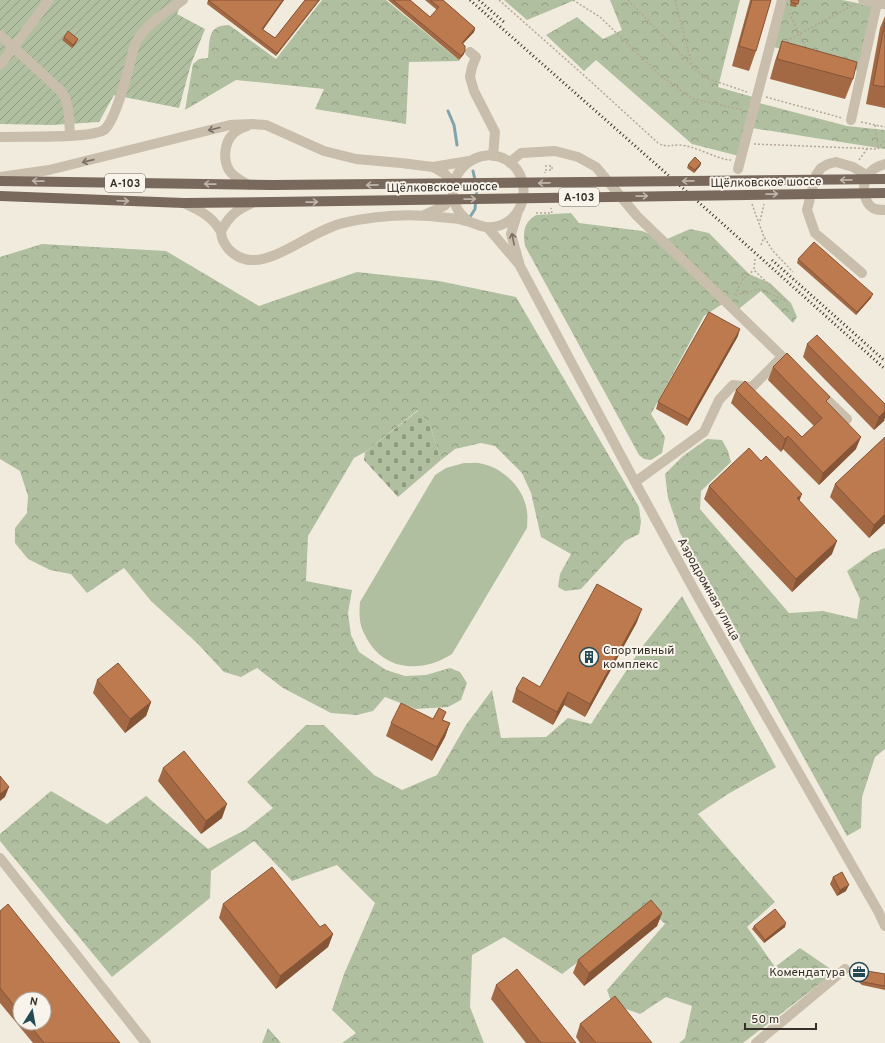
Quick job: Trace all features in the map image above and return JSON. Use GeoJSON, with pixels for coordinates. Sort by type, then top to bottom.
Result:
{"type":"FeatureCollection","features":[{"type":"Feature","properties":{"kind":"main road","name":"Щёлковское шоссе"},"geometry":{"type":"LineString","coordinates":[[0,181],[273,186],[885,180]]}},
{"type":"Feature","properties":{"kind":"main road","name":"Щёлковское шоссе"},"geometry":{"type":"LineString","coordinates":[[0,196],[184,203],[252,203],[885,193]]}},
{"type":"Feature","properties":{"kind":"street"},"geometry":{"type":"LineString","coordinates":[[0,65],[49,0]]}},
{"type":"Feature","properties":{"kind":"street"},"geometry":{"type":"LineString","coordinates":[[0,137],[70,136],[94,134],[104,130],[115,111],[135,44],[153,21],[184,0]]}},
{"type":"Feature","properties":{"kind":"street"},"geometry":{"type":"LineString","coordinates":[[852,120],[858,74],[881,3],[859,2]]}},
{"type":"Feature","properties":{"kind":"street"},"geometry":{"type":"LineString","coordinates":[[740,164],[781,4]]}},
{"type":"Feature","properties":{"kind":"street"},"geometry":{"type":"LineString","coordinates":[[0,35],[62,92],[68,106],[70,136]]}},
{"type":"Feature","properties":{"kind":"street"},"geometry":{"type":"LineString","coordinates":[[769,50],[781,54]]}},
{"type":"Feature","properties":{"kind":"street"},"geometry":{"type":"LineString","coordinates":[[470,52],[476,57],[470,77],[474,91],[495,132],[493,156]]}},
{"type":"Feature","properties":{"kind":"street"},"geometry":{"type":"LineString","coordinates":[[249,185],[238,179],[229,171],[225,160],[226,147],[232,135],[241,128],[252,124]]}},
{"type":"Feature","properties":{"kind":"street"},"geometry":{"type":"LineString","coordinates":[[0,177],[49,170],[230,125],[252,124],[266,125],[324,150],[356,159],[433,167],[470,161],[483,156],[493,156],[510,163],[519,173],[524,186],[524,199],[518,211],[511,234],[520,266]]}},
{"type":"Feature","properties":{"kind":"street"},"geometry":{"type":"LineString","coordinates":[[510,163],[521,154],[555,151],[578,157],[596,168],[637,216],[798,372]]}},
{"type":"Feature","properties":{"kind":"street"},"geometry":{"type":"LineString","coordinates":[[468,221],[458,211],[453,197],[453,183],[459,170],[470,161]]}},
{"type":"Feature","properties":{"kind":"street"},"geometry":{"type":"LineString","coordinates":[[862,273],[815,233],[807,210],[818,170],[828,164],[836,162],[853,167],[868,176]]}},
{"type":"Feature","properties":{"kind":"street"},"geometry":{"type":"LineString","coordinates":[[885,164],[879,166],[868,176],[864,187],[868,203],[872,207],[885,210]]}},
{"type":"Feature","properties":{"kind":"street"},"geometry":{"type":"LineString","coordinates":[[433,167],[445,174],[453,183]]}},
{"type":"Feature","properties":{"kind":"street"},"geometry":{"type":"LineString","coordinates":[[422,216],[444,206],[453,197]]}},
{"type":"Feature","properties":{"kind":"street"},"geometry":{"type":"LineString","coordinates":[[184,203],[211,219],[221,231],[222,238],[229,250],[241,258],[253,260],[267,259],[324,229],[342,223],[392,216],[422,216],[468,221],[488,228],[499,226],[509,221],[518,211]]}},
{"type":"Feature","properties":{"kind":"street"},"geometry":{"type":"LineString","coordinates":[[221,231],[229,218],[239,210],[252,203]]}},
{"type":"Feature","properties":{"kind":"street"},"geometry":{"type":"LineString","coordinates":[[488,228],[520,266]]}},
{"type":"Feature","properties":{"kind":"street","name":"Аэродромная улица"},"geometry":{"type":"LineString","coordinates":[[520,266],[698,597],[884,920]]}},
{"type":"Feature","properties":{"kind":"street"},"geometry":{"type":"LineString","coordinates":[[635,482],[704,432],[720,400],[733,385],[752,387],[782,357]]}},
{"type":"Feature","properties":{"kind":"street"},"geometry":{"type":"LineString","coordinates":[[809,383],[847,419]]}},
{"type":"Feature","properties":{"kind":"street"},"geometry":{"type":"LineString","coordinates":[[0,858],[146,1043]]}},
{"type":"Feature","properties":{"kind":"street"},"geometry":{"type":"LineString","coordinates":[[756,1043],[846,969]]}},
{"type":"Feature","properties":{"kind":"path"},"geometry":{"type":"LineString","coordinates":[[499,0],[658,143],[664,146],[679,145],[710,153],[740,164]]}},
{"type":"Feature","properties":{"kind":"path"},"geometry":{"type":"LineString","coordinates":[[574,0],[600,17],[661,76],[693,99],[753,112]]}},
{"type":"Feature","properties":{"kind":"path"},"geometry":{"type":"LineString","coordinates":[[628,0],[693,67],[706,78],[757,95],[852,120],[885,127]]}},
{"type":"Feature","properties":{"kind":"path"},"geometry":{"type":"LineString","coordinates":[[675,0],[693,67]]}},
{"type":"Feature","properties":{"kind":"path"},"geometry":{"type":"LineString","coordinates":[[769,50],[859,2]]}},
{"type":"Feature","properties":{"kind":"path"},"geometry":{"type":"LineString","coordinates":[[781,4],[788,11],[808,51]]}},
{"type":"Feature","properties":{"kind":"path"},"geometry":{"type":"LineString","coordinates":[[875,125],[878,149]]}},
{"type":"Feature","properties":{"kind":"path"},"geometry":{"type":"LineString","coordinates":[[878,149],[885,139]]}},
{"type":"Feature","properties":{"kind":"path"},"geometry":{"type":"LineString","coordinates":[[745,144],[878,149]]}},
{"type":"Feature","properties":{"kind":"path"},"geometry":{"type":"LineString","coordinates":[[855,163],[860,160],[863,153],[868,148]]}},
{"type":"Feature","properties":{"kind":"path"},"geometry":{"type":"LineString","coordinates":[[728,160],[740,164]]}},
{"type":"Feature","properties":{"kind":"path"},"geometry":{"type":"LineString","coordinates":[[545,166],[552,166],[552,170],[545,170]]}},
{"type":"Feature","properties":{"kind":"path"},"geometry":{"type":"LineString","coordinates":[[751,202],[764,237],[773,251],[793,272]]}},
{"type":"Feature","properties":{"kind":"path"},"geometry":{"type":"LineString","coordinates":[[536,213],[552,213],[552,208]]}},
{"type":"Feature","properties":{"kind":"path"},"geometry":{"type":"LineString","coordinates":[[761,245],[764,237]]}},
{"type":"Feature","properties":{"kind":"path"},"geometry":{"type":"LineString","coordinates":[[730,306],[743,279],[754,270],[755,259]]}},
{"type":"Feature","properties":{"kind":"path"},"geometry":{"type":"LineString","coordinates":[[735,295],[761,289],[787,302],[754,270]]}},
{"type":"Feature","properties":{"kind":"green space"},"geometry":{"type":"Polygon","coordinates":[[[0,0],[183,0],[177,14],[205,29],[191,64],[179,108],[114,95],[99,122],[52,125],[0,124],[0,0]]]}},
{"type":"Feature","properties":{"kind":"green space"},"geometry":{"type":"Polygon","coordinates":[[[322,0],[386,0],[460,61],[409,62],[406,124],[315,109],[324,89],[236,80],[185,110],[193,64],[199,59],[208,58],[210,40],[213,31],[222,26],[229,25],[276,59],[322,0]]]}},
{"type":"Feature","properties":{"kind":"green space"},"geometry":{"type":"Polygon","coordinates":[[[504,0],[575,0],[527,20],[504,0]]]}},
{"type":"Feature","properties":{"kind":"green space"},"geometry":{"type":"Polygon","coordinates":[[[610,0],[740,0],[718,87],[753,97],[739,156],[692,144],[596,60],[584,71],[546,35],[577,17],[603,39],[622,30],[610,0]]]}},
{"type":"Feature","properties":{"kind":"green space"},"geometry":{"type":"Polygon","coordinates":[[[786,0],[842,0],[873,6],[858,71],[774,47],[786,0]]]}},
{"type":"Feature","properties":{"kind":"green space"},"geometry":{"type":"Polygon","coordinates":[[[759,103],[847,126],[885,130],[885,149],[752,128],[759,103]]]}},
{"type":"Feature","properties":{"kind":"green space"},"geometry":{"type":"Polygon","coordinates":[[[571,213],[579,223],[642,231],[665,240],[690,229],[709,233],[749,274],[770,283],[791,303],[797,317],[793,323],[761,291],[735,312],[724,303],[704,316],[651,414],[665,437],[662,453],[651,460],[644,459],[639,455],[525,246],[524,237],[526,225],[536,215],[571,213]]]}},
{"type":"Feature","properties":{"kind":"green space"},"geometry":{"type":"Polygon","coordinates":[[[42,244],[166,251],[259,306],[357,272],[439,281],[516,297],[639,507],[641,522],[639,534],[625,541],[581,589],[565,591],[558,587],[560,574],[571,554],[541,537],[531,493],[522,473],[495,446],[481,443],[455,449],[441,460],[431,428],[418,410],[365,452],[354,458],[308,536],[306,581],[352,590],[348,613],[351,635],[359,652],[386,670],[405,676],[426,675],[450,668],[460,672],[467,683],[461,700],[448,707],[416,709],[385,697],[373,711],[357,715],[331,713],[283,688],[257,668],[241,677],[224,672],[197,643],[151,601],[124,568],[87,593],[71,574],[50,570],[28,559],[15,543],[15,528],[27,513],[28,496],[20,471],[0,459],[0,257],[42,244]]]}},
{"type":"Feature","properties":{"kind":"green space"},"geometry":{"type":"Polygon","coordinates":[[[419,410],[431,428],[441,460],[398,497],[364,460],[365,452],[419,410]]]}},
{"type":"Feature","properties":{"kind":"green space"},"geometry":{"type":"Polygon","coordinates":[[[707,439],[722,440],[728,451],[731,462],[701,491],[700,509],[789,613],[823,611],[857,619],[860,599],[847,571],[872,553],[885,548],[885,749],[875,757],[862,797],[861,828],[847,836],[680,533],[668,498],[665,474],[683,456],[707,439]]]}},
{"type":"Feature","properties":{"kind":"green space"},"geometry":{"type":"Polygon","coordinates":[[[464,463],[479,463],[491,467],[506,476],[518,488],[525,504],[527,528],[452,654],[428,665],[403,666],[381,656],[372,647],[362,627],[360,619],[360,602],[435,475],[446,468],[464,463]]]}},
{"type":"Feature","properties":{"kind":"green space"},"geometry":{"type":"Polygon","coordinates":[[[682,596],[776,767],[728,794],[698,814],[775,902],[747,927],[775,967],[800,948],[835,972],[743,1043],[679,1043],[685,1038],[692,1006],[666,997],[640,1014],[612,1004],[607,990],[665,924],[648,909],[562,974],[504,937],[472,955],[470,1007],[484,1043],[342,1043],[356,1033],[332,1010],[344,974],[375,903],[337,865],[292,881],[254,841],[211,871],[210,898],[112,977],[0,841],[0,834],[51,791],[107,824],[146,796],[208,849],[245,830],[273,808],[247,782],[306,725],[324,725],[374,775],[402,790],[437,775],[466,725],[492,690],[501,738],[546,737],[568,718],[591,724],[642,647],[682,596]]]}},
{"type":"Feature","properties":{"kind":"green space"},"geometry":{"type":"Polygon","coordinates":[[[268,1028],[281,1043],[262,1043],[268,1028]]]}},
{"type":"Feature","properties":{"kind":"building"},"geometry":{"type":"Polygon","coordinates":[[[208,0],[283,0],[262,29],[275,38],[305,0],[319,0],[277,53],[208,0]]]}},
{"type":"Feature","properties":{"kind":"building"},"geometry":{"type":"Polygon","coordinates":[[[393,0],[410,0],[430,17],[439,7],[430,0],[443,0],[475,28],[462,43],[465,46],[465,51],[461,56],[393,0]]]}},
{"type":"Feature","properties":{"kind":"building"},"geometry":{"type":"Polygon","coordinates":[[[752,0],[771,0],[756,51],[739,46],[752,0]]]}},
{"type":"Feature","properties":{"kind":"building"},"geometry":{"type":"Polygon","coordinates":[[[791,0],[799,0],[798,4],[791,2],[791,0]]]}},
{"type":"Feature","properties":{"kind":"building"},"geometry":{"type":"Polygon","coordinates":[[[885,22],[885,87],[873,85],[885,22]]]}},
{"type":"Feature","properties":{"kind":"building"},"geometry":{"type":"Polygon","coordinates":[[[68,31],[78,39],[73,45],[64,37],[68,31]]]}},
{"type":"Feature","properties":{"kind":"building"},"geometry":{"type":"Polygon","coordinates":[[[782,41],[857,62],[853,79],[777,59],[782,41]]]}},
{"type":"Feature","properties":{"kind":"building"},"geometry":{"type":"Polygon","coordinates":[[[695,157],[701,163],[695,170],[688,165],[695,157]]]}},
{"type":"Feature","properties":{"kind":"building"},"geometry":{"type":"Polygon","coordinates":[[[814,242],[873,294],[857,312],[798,259],[814,242]]]}},
{"type":"Feature","properties":{"kind":"building"},"geometry":{"type":"Polygon","coordinates":[[[709,312],[740,329],[689,419],[658,402],[709,312]]]}},
{"type":"Feature","properties":{"kind":"building"},"geometry":{"type":"Polygon","coordinates":[[[817,335],[885,404],[885,411],[879,417],[807,344],[817,335]]]}},
{"type":"Feature","properties":{"kind":"building"},"geometry":{"type":"Polygon","coordinates":[[[787,353],[830,397],[826,401],[861,437],[823,473],[788,436],[785,439],[736,390],[745,381],[802,437],[822,418],[773,367],[787,353]]]}},
{"type":"Feature","properties":{"kind":"building"},"geometry":{"type":"Polygon","coordinates":[[[885,437],[885,514],[874,525],[835,484],[885,437]]]}},
{"type":"Feature","properties":{"kind":"building"},"geometry":{"type":"Polygon","coordinates":[[[749,448],[761,461],[766,456],[802,494],[797,498],[837,541],[796,579],[709,486],[749,448]]]}},
{"type":"Feature","properties":{"kind":"building","name":"Спортивный комплекс"},"geometry":{"type":"Polygon","coordinates":[[[597,584],[642,609],[590,704],[568,692],[557,712],[516,689],[523,677],[540,687],[597,584]]]}},
{"type":"Feature","properties":{"kind":"building"},"geometry":{"type":"Polygon","coordinates":[[[118,663],[151,702],[130,719],[97,680],[118,663]]]}},
{"type":"Feature","properties":{"kind":"building"},"geometry":{"type":"Polygon","coordinates":[[[401,703],[433,719],[439,708],[446,712],[442,720],[450,723],[437,747],[391,723],[401,703]]]}},
{"type":"Feature","properties":{"kind":"building"},"geometry":{"type":"Polygon","coordinates":[[[184,751],[227,804],[206,821],[163,768],[184,751]]]}},
{"type":"Feature","properties":{"kind":"building"},"geometry":{"type":"Polygon","coordinates":[[[0,776],[9,787],[0,794],[0,776]]]}},
{"type":"Feature","properties":{"kind":"building"},"geometry":{"type":"Polygon","coordinates":[[[272,867],[320,927],[325,924],[333,934],[280,976],[223,904],[272,867]]]}},
{"type":"Feature","properties":{"kind":"building"},"geometry":{"type":"Polygon","coordinates":[[[842,872],[849,885],[840,890],[833,877],[842,872]]]}},
{"type":"Feature","properties":{"kind":"building"},"geometry":{"type":"Polygon","coordinates":[[[651,900],[662,913],[589,973],[578,960],[651,900]]]}},
{"type":"Feature","properties":{"kind":"building"},"geometry":{"type":"Polygon","coordinates":[[[8,904],[120,1043],[44,1043],[34,1031],[52,1031],[52,991],[12,991],[12,1003],[0,988],[0,911],[8,904]]]}},
{"type":"Feature","properties":{"kind":"building"},"geometry":{"type":"Polygon","coordinates":[[[775,909],[786,923],[765,940],[754,926],[775,909]]]}},
{"type":"Feature","properties":{"kind":"building"},"geometry":{"type":"Polygon","coordinates":[[[859,962],[867,971],[885,974],[885,986],[863,982],[850,971],[859,962]]]}},
{"type":"Feature","properties":{"kind":"building"},"geometry":{"type":"Polygon","coordinates":[[[517,969],[576,1043],[541,1043],[496,985],[517,969]]]}},
{"type":"Feature","properties":{"kind":"building"},"geometry":{"type":"Polygon","coordinates":[[[615,996],[652,1043],[596,1043],[580,1024],[615,996]]]}},
{"type":"Feature","properties":{"kind":"waterway"},"geometry":{"type":"LineString","coordinates":[[448,111],[454,125],[457,145]]}},
{"type":"Feature","properties":{"kind":"waterway"},"geometry":{"type":"LineString","coordinates":[[473,171],[475,180]]}},
{"type":"Feature","properties":{"kind":"waterway"},"geometry":{"type":"LineString","coordinates":[[470,217],[475,209],[477,186]]}},
{"type":"Feature","properties":{"kind":"railway"},"geometry":{"type":"LineString","coordinates":[[470,0],[885,369]]}},
{"type":"Feature","properties":{"kind":"railway"},"geometry":{"type":"LineString","coordinates":[[479,0],[505,23]]}},
{"type":"Feature","properties":{"kind":"railway"},"geometry":{"type":"LineString","coordinates":[[772,260],[885,361]]}},
{"type":"Feature","properties":{"kind":"place","name":"Спортивный комплекс"},"geometry":{"type":"Point","coordinates":[589,657]}},
{"type":"Feature","properties":{"kind":"place","name":"Комендатура"},"geometry":{"type":"Point","coordinates":[859,972]}}]}
